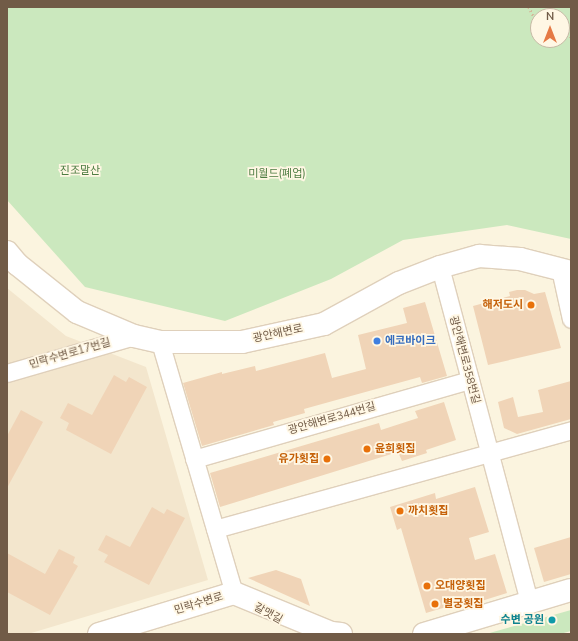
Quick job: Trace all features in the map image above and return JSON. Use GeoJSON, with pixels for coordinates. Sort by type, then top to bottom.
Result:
{"type":"FeatureCollection","features":[{"type":"Feature","properties":{"kind":"main road","name":"광안해변로"},"geometry":{"type":"LineString","coordinates":[[7,252],[17,264],[78,312],[134,336],[160,342],[242,342],[324,324],[399,283],[440,267],[479,256],[520,259],[565,270]]}},
{"type":"Feature","properties":{"kind":"main road"},"geometry":{"type":"LineString","coordinates":[[424,634],[571,590]]}},
{"type":"Feature","properties":{"kind":"main road","name":"민락수변로"},"geometry":{"type":"LineString","coordinates":[[99,634],[234,593],[332,633],[341,634]]}},
{"type":"Feature","properties":{"kind":"street","name":"광안해변로358번길"},"geometry":{"type":"LineString","coordinates":[[440,267],[529,602]]}},
{"type":"Feature","properties":{"kind":"street","name":"광안해변로"},"geometry":{"type":"LineString","coordinates":[[565,270],[571,319]]}},
{"type":"Feature","properties":{"kind":"street","name":"민락수변로17번길"},"geometry":{"type":"LineString","coordinates":[[7,373],[134,336]]}},
{"type":"Feature","properties":{"kind":"street"},"geometry":{"type":"LineString","coordinates":[[160,342],[234,593]]}},
{"type":"Feature","properties":{"kind":"street","name":"광안해변로344번길"},"geometry":{"type":"LineString","coordinates":[[194,458],[470,380]]}},
{"type":"Feature","properties":{"kind":"street"},"geometry":{"type":"LineString","coordinates":[[215,529],[571,430]]}},
{"type":"Feature","properties":{"kind":"path"},"geometry":{"type":"LineString","coordinates":[[377,7],[419,7]]}},
{"type":"Feature","properties":{"kind":"shaded area"},"geometry":{"type":"Polygon","coordinates":[[[7,288],[66,336],[146,367],[208,580],[28,634],[7,634],[7,288]]]}},
{"type":"Feature","properties":{"kind":"green space","name":"미월드(폐업)"},"geometry":{"type":"Polygon","coordinates":[[[7,7],[571,7],[571,239],[507,225],[403,240],[331,279],[225,321],[85,287],[7,200],[7,7]]]}},
{"type":"Feature","properties":{"kind":"green space","name":"수변 공원"},"geometry":{"type":"Polygon","coordinates":[[[571,610],[571,631],[560,634],[486,634],[571,610]]]}},
{"type":"Feature","properties":{"kind":"building"},"geometry":{"type":"Polygon","coordinates":[[[525,290],[534,294],[545,292],[561,348],[488,365],[473,306],[510,296],[509,292],[525,290]]]}},
{"type":"Feature","properties":{"kind":"building"},"geometry":{"type":"Polygon","coordinates":[[[425,302],[447,376],[422,383],[420,377],[304,409],[305,413],[273,422],[274,425],[202,446],[183,383],[222,372],[222,374],[255,366],[256,371],[325,353],[332,378],[366,369],[358,335],[407,323],[403,308],[425,302]]]}},
{"type":"Feature","properties":{"kind":"building"},"geometry":{"type":"Polygon","coordinates":[[[114,375],[126,382],[129,377],[147,387],[111,454],[66,430],[69,423],[60,418],[68,403],[92,415],[114,375]]]}},
{"type":"Feature","properties":{"kind":"building"},"geometry":{"type":"Polygon","coordinates":[[[571,381],[571,419],[517,434],[504,428],[498,402],[513,397],[518,417],[543,412],[538,390],[571,381]]]}},
{"type":"Feature","properties":{"kind":"building"},"geometry":{"type":"Polygon","coordinates":[[[444,402],[456,440],[426,450],[427,453],[402,461],[398,452],[220,507],[210,473],[379,423],[381,430],[418,418],[415,411],[444,402]]]}},
{"type":"Feature","properties":{"kind":"building"},"geometry":{"type":"Polygon","coordinates":[[[21,410],[43,422],[7,488],[7,436],[21,410]]]}},
{"type":"Feature","properties":{"kind":"building"},"geometry":{"type":"Polygon","coordinates":[[[475,487],[489,532],[469,538],[475,560],[495,554],[507,593],[475,603],[473,599],[426,613],[401,528],[397,530],[390,507],[435,493],[436,499],[475,487]]]}},
{"type":"Feature","properties":{"kind":"building"},"geometry":{"type":"Polygon","coordinates":[[[152,507],[164,514],[167,509],[185,518],[149,585],[104,562],[108,555],[98,550],[106,535],[130,547],[152,507]]]}},
{"type":"Feature","properties":{"kind":"building"},"geometry":{"type":"Polygon","coordinates":[[[571,537],[571,574],[544,582],[534,548],[571,537]]]}},
{"type":"Feature","properties":{"kind":"building"},"geometry":{"type":"Polygon","coordinates":[[[59,549],[75,557],[73,563],[78,566],[50,615],[7,592],[7,553],[45,574],[59,549]]]}},
{"type":"Feature","properties":{"kind":"building"},"geometry":{"type":"Polygon","coordinates":[[[276,570],[301,579],[310,606],[248,578],[276,570]]]}},
{"type":"Feature","properties":{"kind":"place","name":"해저도시"},"geometry":{"type":"Point","coordinates":[531,305]}},
{"type":"Feature","properties":{"kind":"place","name":"에코바이크"},"geometry":{"type":"Point","coordinates":[377,341]}},
{"type":"Feature","properties":{"kind":"place","name":"윤희횟집"},"geometry":{"type":"Point","coordinates":[367,449]}},
{"type":"Feature","properties":{"kind":"place","name":"유가횟집"},"geometry":{"type":"Point","coordinates":[327,459]}},
{"type":"Feature","properties":{"kind":"place","name":"까치횟집"},"geometry":{"type":"Point","coordinates":[400,511]}},
{"type":"Feature","properties":{"kind":"place","name":"오대양횟집"},"geometry":{"type":"Point","coordinates":[427,586]}},
{"type":"Feature","properties":{"kind":"place","name":"별궁횟집"},"geometry":{"type":"Point","coordinates":[435,604]}},
{"type":"Feature","properties":{"kind":"place","name":"수변 공원"},"geometry":{"type":"Point","coordinates":[552,620]}},
{"type":"Feature","properties":{"kind":"park label","name":"진조말산"},"geometry":{"type":"Point","coordinates":[80,171]}}]}
